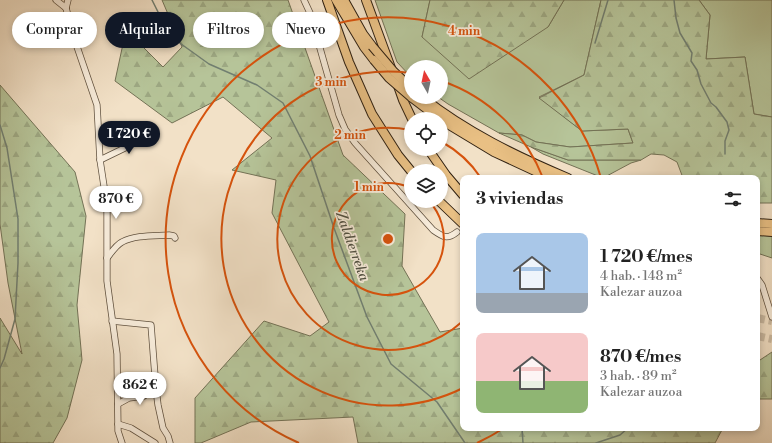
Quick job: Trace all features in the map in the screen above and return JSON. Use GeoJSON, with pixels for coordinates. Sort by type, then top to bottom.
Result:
{"type":"FeatureCollection","features":[{"type":"Feature","properties":{"kind":"highway"},"geometry":{"type":"LineString","coordinates":[[327,0],[349,62],[372,114],[405,164]]}},
{"type":"Feature","properties":{"kind":"highway"},"geometry":{"type":"LineString","coordinates":[[336,0],[374,60],[390,78],[404,88]]}},
{"type":"Feature","properties":{"kind":"highway"},"geometry":{"type":"LineString","coordinates":[[344,0],[363,34],[394,72],[404,81]]}},
{"type":"Feature","properties":{"kind":"highway"},"geometry":{"type":"LineString","coordinates":[[366,0],[409,112]]}},
{"type":"Feature","properties":{"kind":"highway"},"geometry":{"type":"LineString","coordinates":[[424,104],[433,112]]}},
{"type":"Feature","properties":{"kind":"highway"},"geometry":{"type":"LineString","coordinates":[[427,104],[494,144],[561,175]]}},
{"type":"Feature","properties":{"kind":"highway"},"geometry":{"type":"LineString","coordinates":[[448,124],[494,152],[544,175]]}},
{"type":"Feature","properties":{"kind":"highway"},"geometry":{"type":"LineString","coordinates":[[433,156],[460,191]]}},
{"type":"Feature","properties":{"kind":"highway"},"geometry":{"type":"LineString","coordinates":[[446,208],[460,221]]}},
{"type":"Feature","properties":{"kind":"highway"},"geometry":{"type":"LineString","coordinates":[[760,223],[772,224]]}},
{"type":"Feature","properties":{"kind":"highway"},"geometry":{"type":"LineString","coordinates":[[760,231],[772,232]]}},
{"type":"Feature","properties":{"kind":"street"},"geometry":{"type":"LineString","coordinates":[[56,0],[66,8]]}},
{"type":"Feature","properties":{"kind":"street"},"geometry":{"type":"LineString","coordinates":[[68,0],[66,8],[73,35],[97,105],[100,160],[107,206],[107,281],[117,354],[118,432],[122,443]]}},
{"type":"Feature","properties":{"kind":"street"},"geometry":{"type":"LineString","coordinates":[[304,0],[310,13],[339,115],[345,129],[355,143],[433,230],[444,237],[450,237],[457,232]]}},
{"type":"Feature","properties":{"kind":"street"},"geometry":{"type":"LineString","coordinates":[[100,160],[131,145],[132,131]]}},
{"type":"Feature","properties":{"kind":"street"},"geometry":{"type":"LineString","coordinates":[[107,258],[117,245],[122,242],[143,237],[169,235],[174,236],[175,238]]}},
{"type":"Feature","properties":{"kind":"street"},"geometry":{"type":"LineString","coordinates":[[760,282],[772,318]]}},
{"type":"Feature","properties":{"kind":"street"},"geometry":{"type":"LineString","coordinates":[[112,321],[151,325],[156,389],[163,428],[170,443]]}},
{"type":"Feature","properties":{"kind":"street"},"geometry":{"type":"LineString","coordinates":[[118,404],[129,398],[144,396],[150,391],[156,389]]}},
{"type":"Feature","properties":{"kind":"street"},"geometry":{"type":"LineString","coordinates":[[118,424],[131,428],[155,443]]}},
{"type":"Feature","properties":{"kind":"green space"},"geometry":{"type":"Polygon","coordinates":[[[162,0],[288,0],[292,12],[272,12],[272,48],[305,48],[343,155],[405,214],[402,266],[440,332],[460,329],[460,431],[721,431],[715,443],[358,443],[353,417],[251,422],[201,443],[195,443],[195,398],[264,321],[310,336],[329,322],[272,213],[276,180],[232,170],[272,138],[223,97],[172,123],[115,81],[122,48],[144,48],[163,67],[181,48],[185,48],[185,12],[167,12],[162,0]]]}},
{"type":"Feature","properties":{"kind":"green space"},"geometry":{"type":"Polygon","coordinates":[[[375,0],[430,0],[422,37],[548,27],[564,0],[601,0],[584,75],[539,97],[582,131],[628,129],[633,143],[570,147],[536,142],[522,135],[499,133],[448,104],[448,60],[404,60],[404,70],[397,62],[375,0]]]}},
{"type":"Feature","properties":{"kind":"green space"},"geometry":{"type":"Polygon","coordinates":[[[430,0],[564,0],[548,27],[469,79],[422,37],[430,0]]]}},
{"type":"Feature","properties":{"kind":"green space"},"geometry":{"type":"Polygon","coordinates":[[[601,0],[699,0],[710,15],[706,59],[745,57],[754,114],[772,117],[772,203],[760,203],[760,175],[682,175],[677,162],[664,155],[651,154],[641,160],[568,160],[531,147],[499,133],[522,135],[536,142],[570,147],[633,143],[628,129],[582,131],[539,98],[584,75],[601,0]]]}},
{"type":"Feature","properties":{"kind":"green space"},"geometry":{"type":"Polygon","coordinates":[[[699,0],[772,0],[772,117],[754,114],[745,57],[706,59],[710,15],[699,0]]]}},
{"type":"Feature","properties":{"kind":"green space"},"geometry":{"type":"Polygon","coordinates":[[[0,85],[75,172],[86,216],[77,305],[82,360],[67,418],[53,443],[0,443],[0,318],[22,354],[8,283],[0,224],[0,85]]]}},
{"type":"Feature","properties":{"kind":"green space"},"geometry":{"type":"Polygon","coordinates":[[[531,147],[568,160],[641,160],[631,163],[609,175],[596,175],[543,154],[531,147]]]}},
{"type":"Feature","properties":{"kind":"green space"},"geometry":{"type":"Polygon","coordinates":[[[760,235],[772,236],[772,258],[760,254],[760,235]]]}},
{"type":"Feature","properties":{"kind":"green space"},"geometry":{"type":"Polygon","coordinates":[[[772,352],[772,399],[760,399],[760,360],[772,352]]]}},
{"type":"Feature","properties":{"kind":"waterway","name":"Zaldierreka"},"geometry":{"type":"LineString","coordinates":[[152,0],[170,36],[209,64],[257,85],[283,103],[310,156],[334,228],[367,317],[391,364],[437,402],[465,443]]}},
{"type":"Feature","properties":{"kind":"waterway"},"geometry":{"type":"LineString","coordinates":[[595,43],[608,0]]}},
{"type":"Feature","properties":{"kind":"waterway"},"geometry":{"type":"LineString","coordinates":[[674,0],[676,18],[680,33],[692,53],[691,61],[697,70],[701,84],[711,103],[716,107],[727,122],[729,130],[725,141],[725,154]]}},
{"type":"Feature","properties":{"kind":"waterway"},"geometry":{"type":"LineString","coordinates":[[0,125],[7,148],[18,219],[18,263],[15,319],[0,368]]}},
{"type":"Feature","properties":{"kind":"waterway"},"geometry":{"type":"LineString","coordinates":[[522,431],[523,443]]}},
{"type":"Feature","properties":{"kind":"waterway"},"geometry":{"type":"LineString","coordinates":[[596,443],[620,435],[625,431]]}},
{"type":"Feature","properties":{"kind":"tunnel"},"geometry":{"type":"LineString","coordinates":[[760,319],[772,321]]}},
{"type":"Feature","properties":{"kind":"tunnel"},"geometry":{"type":"LineString","coordinates":[[760,337],[772,339]]}}]}
